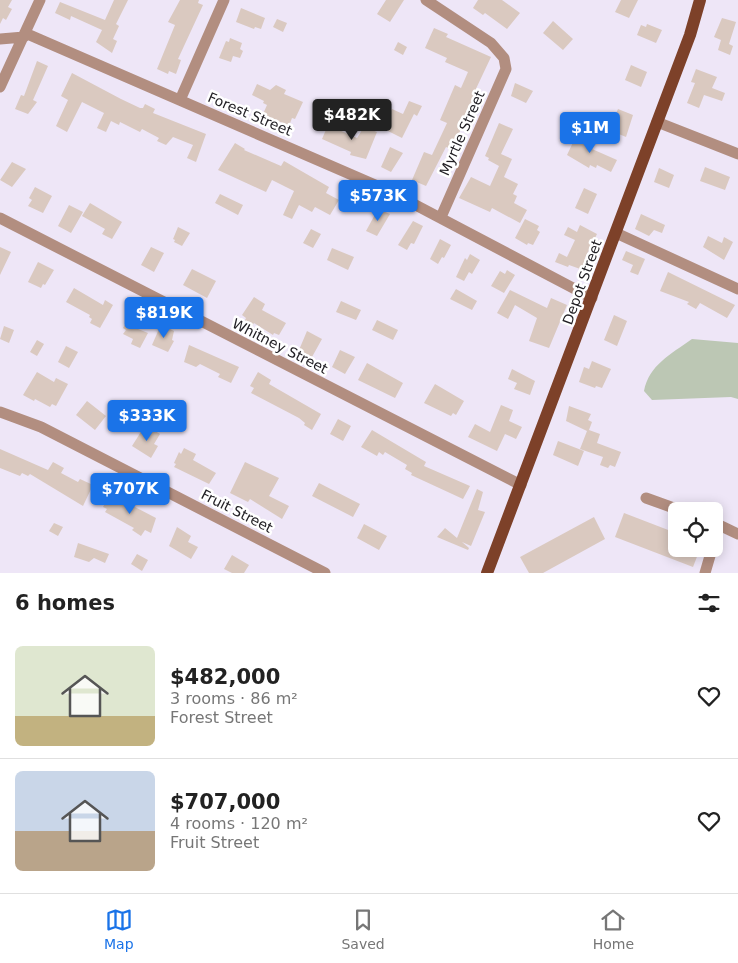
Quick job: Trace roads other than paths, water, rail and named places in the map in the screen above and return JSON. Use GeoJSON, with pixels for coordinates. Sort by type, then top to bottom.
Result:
{"type":"FeatureCollection","features":[{"type":"Feature","properties":{"kind":"main road","name":"Depot Street"},"geometry":{"type":"LineString","coordinates":[[487,573],[690,35],[700,0]]}},
{"type":"Feature","properties":{"kind":"street"},"geometry":{"type":"LineString","coordinates":[[0,88],[40,0]]}},
{"type":"Feature","properties":{"kind":"street"},"geometry":{"type":"LineString","coordinates":[[180,100],[224,0]]}},
{"type":"Feature","properties":{"kind":"street","name":"Myrtle Street"},"geometry":{"type":"LineString","coordinates":[[426,0],[491,43],[504,60],[506,69],[441,217]]}},
{"type":"Feature","properties":{"kind":"street","name":"Forest Street"},"geometry":{"type":"LineString","coordinates":[[0,39],[25,35],[390,191],[592,298]]}},
{"type":"Feature","properties":{"kind":"street"},"geometry":{"type":"LineString","coordinates":[[657,122],[738,154]]}},
{"type":"Feature","properties":{"kind":"street","name":"Whitney Street"},"geometry":{"type":"LineString","coordinates":[[0,218],[521,484]]}},
{"type":"Feature","properties":{"kind":"street"},"geometry":{"type":"LineString","coordinates":[[616,233],[738,289]]}},
{"type":"Feature","properties":{"kind":"street","name":"Fruit Street"},"geometry":{"type":"LineString","coordinates":[[0,412],[41,427],[325,573]]}},
{"type":"Feature","properties":{"kind":"street"},"geometry":{"type":"LineString","coordinates":[[646,498],[668,506]]}},
{"type":"Feature","properties":{"kind":"street"},"geometry":{"type":"LineString","coordinates":[[723,527],[738,534]]}},
{"type":"Feature","properties":{"kind":"street"},"geometry":{"type":"LineString","coordinates":[[705,573],[710,557]]}}]}
